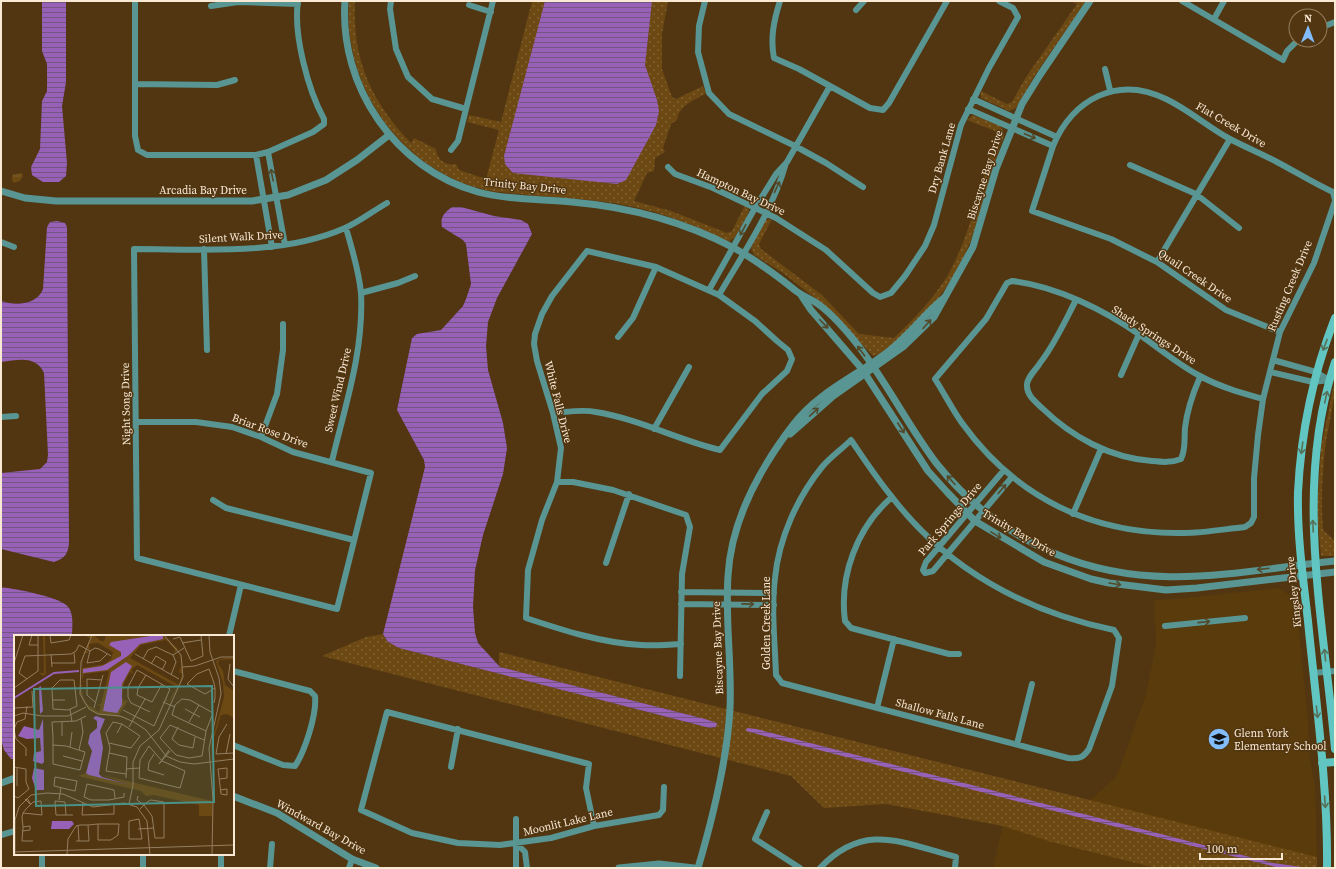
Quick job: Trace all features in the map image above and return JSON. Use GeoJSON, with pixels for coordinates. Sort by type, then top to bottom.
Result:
{"type":"FeatureCollection","features":[{"type":"Feature","properties":{"kind":"main road","name":"Kingsley Drive"},"geometry":{"type":"LineString","coordinates":[[1326,868],[1331,851],[1301,564],[1298,493],[1302,446],[1313,382],[1335,318]]}},
{"type":"Feature","properties":{"kind":"main road"},"geometry":{"type":"LineString","coordinates":[[1335,362],[1329,380],[1316,446],[1313,477],[1315,563],[1331,671],[1335,750]]}},
{"type":"Feature","properties":{"kind":"main road"},"geometry":{"type":"LineString","coordinates":[[1322,763],[1335,762]]}},
{"type":"Feature","properties":{"kind":"street"},"geometry":{"type":"LineString","coordinates":[[135,1],[135,136],[138,150],[147,155],[256,155],[268,152],[313,132],[324,124],[324,119],[308,77],[299,43],[298,3],[238,2],[211,6]]}},
{"type":"Feature","properties":{"kind":"street","name":"Trinity Bay Drive"},"geometry":{"type":"LineString","coordinates":[[345,1],[346,38],[351,64],[358,85],[368,104],[389,135],[411,156],[429,169],[476,191],[506,196],[601,205],[629,210],[669,220],[743,253],[819,305],[837,322],[873,365],[937,464],[983,512],[1019,536],[1085,566],[1139,576],[1186,578],[1335,561]]}},
{"type":"Feature","properties":{"kind":"street"},"geometry":{"type":"LineString","coordinates":[[391,1],[390,9],[396,49],[408,77],[432,99],[466,109]]}},
{"type":"Feature","properties":{"kind":"street"},"geometry":{"type":"LineString","coordinates":[[451,150],[458,141],[493,1]]}},
{"type":"Feature","properties":{"kind":"street"},"geometry":{"type":"LineString","coordinates":[[705,1],[699,26],[698,52],[709,93],[729,114],[795,146],[826,163],[863,187]]}},
{"type":"Feature","properties":{"kind":"street"},"geometry":{"type":"LineString","coordinates":[[780,1],[773,26],[771,45],[774,58],[800,69],[870,108],[883,110],[889,103],[947,1]]}},
{"type":"Feature","properties":{"kind":"street"},"geometry":{"type":"LineString","coordinates":[[856,10],[864,1]]}},
{"type":"Feature","properties":{"kind":"street","name":"Dry Bank Lane"},"geometry":{"type":"LineString","coordinates":[[880,297],[891,293],[906,276],[925,246],[934,225],[961,125],[973,99],[1018,17],[1013,8],[999,1]]}},
{"type":"Feature","properties":{"kind":"street","name":"Biscayne Bay Drive"},"geometry":{"type":"LineString","coordinates":[[698,868],[720,778],[728,729],[730,691],[727,593],[730,555],[744,511],[761,472],[800,417],[816,401],[838,384],[873,365],[905,338],[944,297],[973,247],[996,169],[1011,128],[1040,74],[1090,1]]}},
{"type":"Feature","properties":{"kind":"street"},"geometry":{"type":"LineString","coordinates":[[1182,1],[1284,60],[1287,51],[1290,48]]}},
{"type":"Feature","properties":{"kind":"street"},"geometry":{"type":"LineString","coordinates":[[1214,19],[1224,1]]}},
{"type":"Feature","properties":{"kind":"street"},"geometry":{"type":"LineString","coordinates":[[468,5],[491,12]]}},
{"type":"Feature","properties":{"kind":"street"},"geometry":{"type":"LineString","coordinates":[[968,109],[1053,146],[1057,137],[1077,110],[1098,95],[1110,90],[1105,70]]}},
{"type":"Feature","properties":{"kind":"street"},"geometry":{"type":"LineString","coordinates":[[135,84],[216,85],[235,80]]}},
{"type":"Feature","properties":{"kind":"street"},"geometry":{"type":"LineString","coordinates":[[709,290],[755,208],[776,174],[786,162],[830,86]]}},
{"type":"Feature","properties":{"kind":"street","name":"Flat Creek Drive"},"geometry":{"type":"LineString","coordinates":[[1110,90],[1144,91],[1166,99],[1230,139],[1333,192],[1335,199]]}},
{"type":"Feature","properties":{"kind":"street"},"geometry":{"type":"LineString","coordinates":[[973,99],[1057,137]]}},
{"type":"Feature","properties":{"kind":"street","name":"Arcadia Bay Drive"},"geometry":{"type":"LineString","coordinates":[[1,191],[25,198],[56,202],[244,201],[264,199],[294,193],[326,180],[357,160],[389,135]]}},
{"type":"Feature","properties":{"kind":"street"},"geometry":{"type":"LineString","coordinates":[[1157,262],[1230,139]]}},
{"type":"Feature","properties":{"kind":"street","name":"Quail Creek Drive"},"geometry":{"type":"LineString","coordinates":[[1053,146],[1032,211],[1111,239],[1157,262],[1226,310],[1280,332]]}},
{"type":"Feature","properties":{"kind":"street"},"geometry":{"type":"LineString","coordinates":[[268,152],[284,245]]}},
{"type":"Feature","properties":{"kind":"street"},"geometry":{"type":"LineString","coordinates":[[256,155],[272,247]]}},
{"type":"Feature","properties":{"kind":"street"},"geometry":{"type":"LineString","coordinates":[[719,295],[765,213],[783,175],[786,162]]}},
{"type":"Feature","properties":{"kind":"street"},"geometry":{"type":"LineString","coordinates":[[1130,165],[1196,194],[1239,228]]}},
{"type":"Feature","properties":{"kind":"street","name":"Hampton Bay Drive"},"geometry":{"type":"LineString","coordinates":[[668,167],[675,174],[713,188],[776,218],[826,250],[873,293],[880,297]]}},
{"type":"Feature","properties":{"kind":"street","name":"Rusting Creek Drive"},"geometry":{"type":"LineString","coordinates":[[1073,514],[1117,528],[1154,532],[1186,533],[1245,527],[1251,523],[1254,517],[1254,478],[1263,399],[1280,332],[1314,263],[1335,199]]}},
{"type":"Feature","properties":{"kind":"street","name":"Silent Walk Drive"},"geometry":{"type":"LineString","coordinates":[[134,249],[272,247],[309,241],[346,228],[387,203]]}},
{"type":"Feature","properties":{"kind":"street","name":"Sweet Wind Drive"},"geometry":{"type":"LineString","coordinates":[[332,462],[355,371],[361,328],[361,292],[355,260],[346,228]]}},
{"type":"Feature","properties":{"kind":"street"},"geometry":{"type":"LineString","coordinates":[[1,242],[14,247]]}},
{"type":"Feature","properties":{"kind":"street","name":"Night Song Drive"},"geometry":{"type":"LineString","coordinates":[[134,249],[137,558],[241,585]]}},
{"type":"Feature","properties":{"kind":"street"},"geometry":{"type":"LineString","coordinates":[[204,249],[208,350]]}},
{"type":"Feature","properties":{"kind":"street","name":"White Falls Drive"},"geometry":{"type":"LineString","coordinates":[[656,267],[587,251],[552,296],[542,314],[535,334],[534,344],[537,361],[553,413],[561,448],[557,482],[542,520],[528,570],[526,618],[580,634],[627,644],[652,646],[681,644]]}},
{"type":"Feature","properties":{"kind":"street"},"geometry":{"type":"LineString","coordinates":[[553,413],[595,411],[720,450],[762,394],[787,370],[792,359],[788,350],[719,295],[656,267],[633,318],[618,337]]}},
{"type":"Feature","properties":{"kind":"street"},"geometry":{"type":"LineString","coordinates":[[361,292],[398,283],[415,276]]}},
{"type":"Feature","properties":{"kind":"street","name":"Shady Springs Drive"},"geometry":{"type":"LineString","coordinates":[[1004,470],[962,423],[935,379],[986,319],[1007,283],[1012,281],[1043,288],[1076,300],[1117,320],[1200,377],[1227,389],[1263,399]]}},
{"type":"Feature","properties":{"kind":"street","name":"Trinity Bay Drive"},"geometry":{"type":"LineString","coordinates":[[800,293],[811,310],[844,345],[864,371],[928,471],[975,521],[1044,562],[1072,573],[1109,583],[1166,590],[1197,588],[1335,572]]}},
{"type":"Feature","properties":{"kind":"street"},"geometry":{"type":"LineString","coordinates":[[1076,300],[1043,360],[1027,382],[1027,388],[1030,396],[1056,421],[1101,449],[1148,461],[1174,462],[1181,459],[1184,453],[1185,427],[1191,400],[1200,377]]}},
{"type":"Feature","properties":{"kind":"street"},"geometry":{"type":"LineString","coordinates":[[261,437],[277,394],[283,350],[283,324]]}},
{"type":"Feature","properties":{"kind":"street"},"geometry":{"type":"LineString","coordinates":[[1121,375],[1139,334]]}},
{"type":"Feature","properties":{"kind":"street"},"geometry":{"type":"LineString","coordinates":[[1273,360],[1316,372],[1329,380]]}},
{"type":"Feature","properties":{"kind":"street"},"geometry":{"type":"LineString","coordinates":[[654,429],[689,367]]}},
{"type":"Feature","properties":{"kind":"street"},"geometry":{"type":"LineString","coordinates":[[1270,372],[1313,382],[1329,380]]}},
{"type":"Feature","properties":{"kind":"street"},"geometry":{"type":"LineString","coordinates":[[1,417],[16,416]]}},
{"type":"Feature","properties":{"kind":"street","name":"Briar Rose Drive"},"geometry":{"type":"LineString","coordinates":[[136,422],[196,422],[232,427],[261,437],[293,452],[371,473],[354,540]]}},
{"type":"Feature","properties":{"kind":"street","name":"Golden Creek Lane"},"geometry":{"type":"LineString","coordinates":[[782,683],[776,676],[774,593],[778,560],[787,528],[795,510],[823,466],[851,440],[892,497]]}},
{"type":"Feature","properties":{"kind":"street"},"geometry":{"type":"LineString","coordinates":[[1004,470],[1040,497],[1073,514],[1101,449]]}},
{"type":"Feature","properties":{"kind":"street","name":"Park Springs Drive"},"geometry":{"type":"LineString","coordinates":[[1004,470],[923,566],[925,573],[933,571],[1012,477]]}},
{"type":"Feature","properties":{"kind":"street"},"geometry":{"type":"LineString","coordinates":[[557,482],[595,486],[629,494],[681,512],[688,519],[690,527],[684,557],[681,592],[680,676]]}},
{"type":"Feature","properties":{"kind":"street"},"geometry":{"type":"LineString","coordinates":[[606,564],[629,494]]}},
{"type":"Feature","properties":{"kind":"street"},"geometry":{"type":"LineString","coordinates":[[947,555],[892,497],[876,512],[866,526],[850,561],[845,584],[843,612],[845,621],[851,628],[950,654],[959,654]]}},
{"type":"Feature","properties":{"kind":"street"},"geometry":{"type":"LineString","coordinates":[[213,500],[226,508],[354,540],[337,609],[241,585],[229,635]]}},
{"type":"Feature","properties":{"kind":"street","name":"Shallow Falls Lane"},"geometry":{"type":"LineString","coordinates":[[782,683],[1068,758],[1077,759],[1084,757],[1090,749],[1112,686],[1119,638],[1114,630],[1076,621],[1039,609],[989,584],[947,555]]}},
{"type":"Feature","properties":{"kind":"street"},"geometry":{"type":"LineString","coordinates":[[681,592],[774,593]]}},
{"type":"Feature","properties":{"kind":"street"},"geometry":{"type":"LineString","coordinates":[[681,604],[774,605]]}},
{"type":"Feature","properties":{"kind":"street"},"geometry":{"type":"LineString","coordinates":[[1165,626],[1245,618]]}},
{"type":"Feature","properties":{"kind":"street"},"geometry":{"type":"LineString","coordinates":[[877,708],[894,640]]}},
{"type":"Feature","properties":{"kind":"street"},"geometry":{"type":"LineString","coordinates":[[1313,673],[1331,671]]}},
{"type":"Feature","properties":{"kind":"street"},"geometry":{"type":"LineString","coordinates":[[234,672],[310,691],[315,696],[316,705],[310,728],[295,766],[290,767],[283,765],[234,746]]}},
{"type":"Feature","properties":{"kind":"street"},"geometry":{"type":"LineString","coordinates":[[1017,744],[1032,684]]}},
{"type":"Feature","properties":{"kind":"street","name":"Moonlit Lake Lane"},"geometry":{"type":"LineString","coordinates":[[458,729],[387,712],[361,810],[412,833],[450,841],[500,846],[551,838],[594,826],[659,815],[663,810],[664,787]]}},
{"type":"Feature","properties":{"kind":"street"},"geometry":{"type":"LineString","coordinates":[[451,767],[458,729],[589,764],[586,788],[594,826]]}},
{"type":"Feature","properties":{"kind":"street"},"geometry":{"type":"LineString","coordinates":[[1,782],[14,778]]}},
{"type":"Feature","properties":{"kind":"street","name":"Windward Bay Drive"},"geometry":{"type":"LineString","coordinates":[[234,796],[277,813],[352,859],[376,868]]}},
{"type":"Feature","properties":{"kind":"street"},"geometry":{"type":"LineString","coordinates":[[767,812],[755,839],[800,868]]}},
{"type":"Feature","properties":{"kind":"street"},"geometry":{"type":"LineString","coordinates":[[516,819],[516,868]]}},
{"type":"Feature","properties":{"kind":"street"},"geometry":{"type":"LineString","coordinates":[[1,835],[14,831]]}},
{"type":"Feature","properties":{"kind":"street"},"geometry":{"type":"LineString","coordinates":[[820,868],[842,850],[860,841],[880,838],[956,857],[955,868]]}},
{"type":"Feature","properties":{"kind":"street"},"geometry":{"type":"LineString","coordinates":[[270,868],[272,844]]}},
{"type":"Feature","properties":{"kind":"street"},"geometry":{"type":"LineString","coordinates":[[517,844],[525,852],[527,868]]}},
{"type":"Feature","properties":{"kind":"street"},"geometry":{"type":"LineString","coordinates":[[42,855],[42,868]]}},
{"type":"Feature","properties":{"kind":"street"},"geometry":{"type":"LineString","coordinates":[[143,855],[143,868]]}},
{"type":"Feature","properties":{"kind":"street"},"geometry":{"type":"LineString","coordinates":[[221,855],[221,868]]}},
{"type":"Feature","properties":{"kind":"street"},"geometry":{"type":"LineString","coordinates":[[349,868],[352,859]]}},
{"type":"Feature","properties":{"kind":"street"},"geometry":{"type":"LineString","coordinates":[[619,868],[659,864],[694,868]]}},
{"type":"Feature","properties":{"kind":"shaded area"},"geometry":{"type":"Polygon","coordinates":[[[42,1],[66,1],[66,82],[62,106],[67,163],[66,176],[59,182],[43,182],[32,175],[31,167],[40,149],[42,101],[47,91],[47,64],[42,51],[42,1]]]}},
{"type":"Feature","properties":{"kind":"shaded area"},"geometry":{"type":"Polygon","coordinates":[[[545,1],[652,1],[645,65],[657,100],[659,111],[656,125],[626,180],[617,184],[513,173],[505,164],[504,156],[545,1]]]}},
{"type":"Feature","properties":{"kind":"shaded area"},"geometry":{"type":"Polygon","coordinates":[[[452,207],[461,207],[494,216],[521,220],[528,224],[532,234],[497,298],[488,322],[486,346],[488,370],[503,423],[507,448],[503,474],[483,535],[475,570],[473,607],[475,633],[478,643],[500,667],[705,719],[717,723],[716,727],[710,728],[399,648],[388,642],[383,634],[425,467],[424,460],[397,410],[412,338],[417,334],[441,330],[463,306],[471,284],[466,244],[463,240],[442,227],[443,216],[452,207]]]}},
{"type":"Feature","properties":{"kind":"shaded area"},"geometry":{"type":"Polygon","coordinates":[[[57,221],[65,223],[67,227],[69,543],[68,550],[65,555],[61,559],[54,562],[1,549],[1,473],[40,469],[47,462],[48,455],[44,373],[41,367],[31,361],[20,360],[1,362],[1,301],[19,304],[25,303],[36,298],[40,294],[43,289],[47,227],[50,222],[57,221]]]}},
{"type":"Feature","properties":{"kind":"shaded area"},"geometry":{"type":"Polygon","coordinates":[[[1,587],[38,594],[58,600],[65,604],[71,611],[72,635],[14,635],[14,759],[11,759],[4,750],[1,739],[1,587]]]}},
{"type":"Feature","properties":{"kind":"shaded area","name":"Glenn York Elementary School"},"geometry":{"type":"Polygon","coordinates":[[[1279,588],[1296,599],[1308,721],[1309,756],[1315,785],[1317,857],[1089,801],[1117,776],[1146,695],[1156,644],[1154,600],[1279,588]]]}},
{"type":"Feature","properties":{"kind":"shaded area"},"geometry":{"type":"Polygon","coordinates":[[[747,728],[756,729],[1273,863],[1309,868],[1280,868],[746,731],[747,728]]]}},
{"type":"Feature","properties":{"kind":"shaded area"},"geometry":{"type":"Polygon","coordinates":[[[1003,825],[1051,842],[1156,868],[993,868],[1003,825]]]}},
{"type":"Feature","properties":{"kind":"green space"},"geometry":{"type":"Polygon","coordinates":[[[349,1],[355,1],[357,42],[367,78],[375,95],[397,127],[411,143],[414,138],[436,149],[438,156],[445,163],[456,164],[459,170],[486,179],[499,130],[467,122],[469,115],[501,122],[532,1],[668,1],[662,34],[662,69],[672,97],[676,99],[703,86],[706,93],[684,107],[678,115],[677,120],[671,124],[663,148],[665,152],[655,158],[654,171],[647,173],[634,201],[671,211],[727,233],[732,231],[745,205],[749,210],[748,214],[736,236],[730,241],[727,241],[667,216],[618,204],[592,200],[486,190],[455,180],[428,164],[404,144],[383,120],[367,93],[356,64],[350,33],[349,1]]]}},
{"type":"Feature","properties":{"kind":"green space"},"geometry":{"type":"Polygon","coordinates":[[[1071,1],[1086,1],[1035,75],[1016,108],[1009,111],[981,98],[981,91],[1007,104],[1012,102],[1026,77],[1077,4],[1071,1]]]}},
{"type":"Feature","properties":{"kind":"green space"},"geometry":{"type":"Polygon","coordinates":[[[973,115],[1000,126],[1004,132],[1004,136],[969,245],[945,289],[924,315],[887,349],[880,354],[873,356],[825,306],[783,273],[754,255],[751,248],[765,220],[772,219],[759,244],[761,249],[822,295],[859,334],[894,338],[923,308],[948,275],[970,224],[997,136],[995,131],[967,120],[973,115]]]}},
{"type":"Feature","properties":{"kind":"green space"},"geometry":{"type":"Polygon","coordinates":[[[22,173],[23,176],[20,181],[14,183],[12,180],[12,175],[22,173]]]}},
{"type":"Feature","properties":{"kind":"green space"},"geometry":{"type":"Polygon","coordinates":[[[1335,379],[1334,397],[1325,449],[1322,500],[1323,530],[1335,541],[1335,556],[1321,556],[1317,512],[1321,448],[1335,379]]]}},
{"type":"Feature","properties":{"kind":"green space"},"geometry":{"type":"Polygon","coordinates":[[[383,634],[388,642],[399,648],[710,728],[716,727],[705,719],[499,667],[499,652],[1317,857],[1317,868],[1156,868],[1051,842],[1003,826],[886,804],[824,808],[791,776],[322,656],[366,637],[383,634]]]}},
{"type":"Feature","properties":{"kind":"place","name":"Glenn York Elementary School"},"geometry":{"type":"Point","coordinates":[1219,739]}}]}
